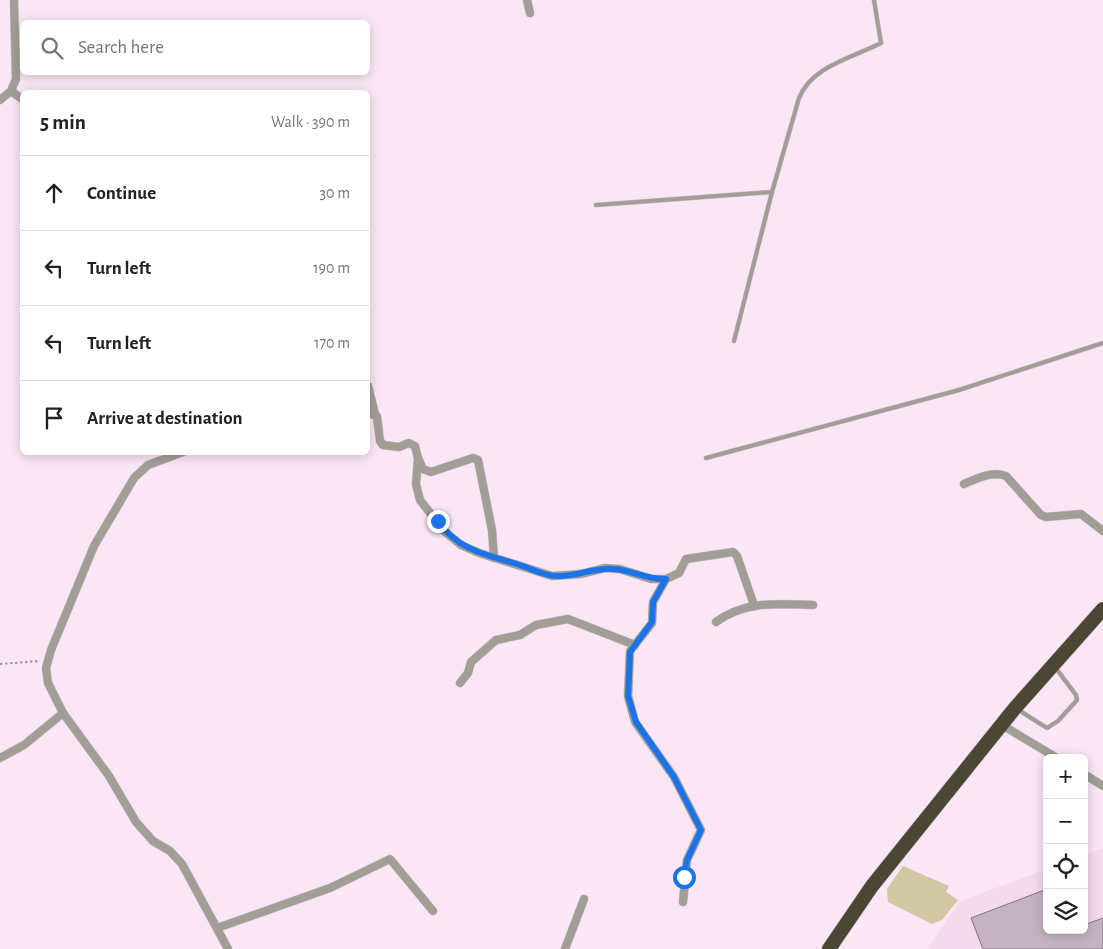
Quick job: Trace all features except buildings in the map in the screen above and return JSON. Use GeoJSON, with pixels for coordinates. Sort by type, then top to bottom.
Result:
{"type":"FeatureCollection","features":[{"type":"Feature","properties":{"kind":"highway"},"geometry":{"type":"LineString","coordinates":[[829,949],[872,886],[1015,708],[1052,664],[1103,609]]}},
{"type":"Feature","properties":{"kind":"street"},"geometry":{"type":"LineString","coordinates":[[0,100],[11,91],[17,73],[14,0]]}},
{"type":"Feature","properties":{"kind":"street"},"geometry":{"type":"LineString","coordinates":[[527,0],[530,13]]}},
{"type":"Feature","properties":{"kind":"street"},"geometry":{"type":"LineString","coordinates":[[11,91],[20,98]]}},
{"type":"Feature","properties":{"kind":"street"},"geometry":{"type":"LineString","coordinates":[[371,414],[378,419],[381,444],[394,447],[406,443],[412,444],[416,449],[423,469],[431,472],[473,458],[478,460],[491,522],[494,558]]}},
{"type":"Feature","properties":{"kind":"street"},"geometry":{"type":"LineString","coordinates":[[174,455],[148,464],[134,478],[94,546],[74,589],[48,661],[48,683],[63,713],[109,776],[144,833],[153,842],[174,855],[182,864],[228,949]]}},
{"type":"Feature","properties":{"kind":"street"},"geometry":{"type":"LineString","coordinates":[[418,458],[416,488],[420,500],[455,541],[494,558],[552,576],[581,574],[605,568],[620,569],[651,578],[666,579],[679,573],[686,559],[733,552],[737,556],[754,605]]}},
{"type":"Feature","properties":{"kind":"street"},"geometry":{"type":"LineString","coordinates":[[964,484],[993,473],[1001,474],[1006,476],[1041,515],[1046,517],[1081,514],[1103,531]]}},
{"type":"Feature","properties":{"kind":"street"},"geometry":{"type":"LineString","coordinates":[[666,579],[653,602],[652,622],[635,645],[628,659],[628,696],[636,722],[674,777],[701,830],[687,860],[683,902]]}},
{"type":"Feature","properties":{"kind":"street"},"geometry":{"type":"LineString","coordinates":[[716,622],[732,611],[754,605],[813,606]]}},
{"type":"Feature","properties":{"kind":"street"},"geometry":{"type":"LineString","coordinates":[[460,683],[468,673],[471,662],[496,640],[520,635],[536,626],[557,620],[568,620],[635,645]]}},
{"type":"Feature","properties":{"kind":"street"},"geometry":{"type":"LineString","coordinates":[[0,758],[24,745],[63,713]]}},
{"type":"Feature","properties":{"kind":"street"},"geometry":{"type":"LineString","coordinates":[[1002,725],[1050,754]]}},
{"type":"Feature","properties":{"kind":"street"},"geometry":{"type":"LineString","coordinates":[[1088,777],[1103,786]]}},
{"type":"Feature","properties":{"kind":"street"},"geometry":{"type":"LineString","coordinates":[[217,928],[330,888],[390,859],[433,911]]}},
{"type":"Feature","properties":{"kind":"street"},"geometry":{"type":"LineString","coordinates":[[565,949],[584,899]]}},
{"type":"Feature","properties":{"kind":"lane"},"geometry":{"type":"LineString","coordinates":[[734,341],[772,192],[804,86],[820,71],[881,42],[874,0]]}},
{"type":"Feature","properties":{"kind":"lane"},"geometry":{"type":"LineString","coordinates":[[596,205],[772,192]]}},
{"type":"Feature","properties":{"kind":"lane"},"geometry":{"type":"LineString","coordinates":[[706,458],[959,390],[1103,343]]}},
{"type":"Feature","properties":{"kind":"lane"},"geometry":{"type":"LineString","coordinates":[[1015,708],[1048,728],[1075,704],[1076,695],[1052,664]]}},
{"type":"Feature","properties":{"kind":"path"},"geometry":{"type":"LineString","coordinates":[[0,664],[48,661]]}},
{"type":"Feature","properties":{"kind":"shaded area"},"geometry":{"type":"Polygon","coordinates":[[[1103,848],[1103,949],[927,949],[960,901],[1043,870],[1043,934],[1088,934],[1088,854],[1103,848]]]}},
{"type":"Feature","properties":{"kind":"shaded area"},"geometry":{"type":"Polygon","coordinates":[[[903,866],[949,886],[946,892],[958,900],[942,920],[932,924],[888,902],[887,889],[903,866]]]}},
{"type":"Feature","properties":{"kind":"route"},"geometry":{"type":"LineString","coordinates":[[438,521],[444,531],[461,545],[479,553],[552,576],[574,575],[605,568],[620,569],[639,576],[666,579],[653,602],[652,622],[630,652],[628,659],[628,696],[636,722],[674,777],[698,820],[701,830],[687,860],[684,877]]}}]}
